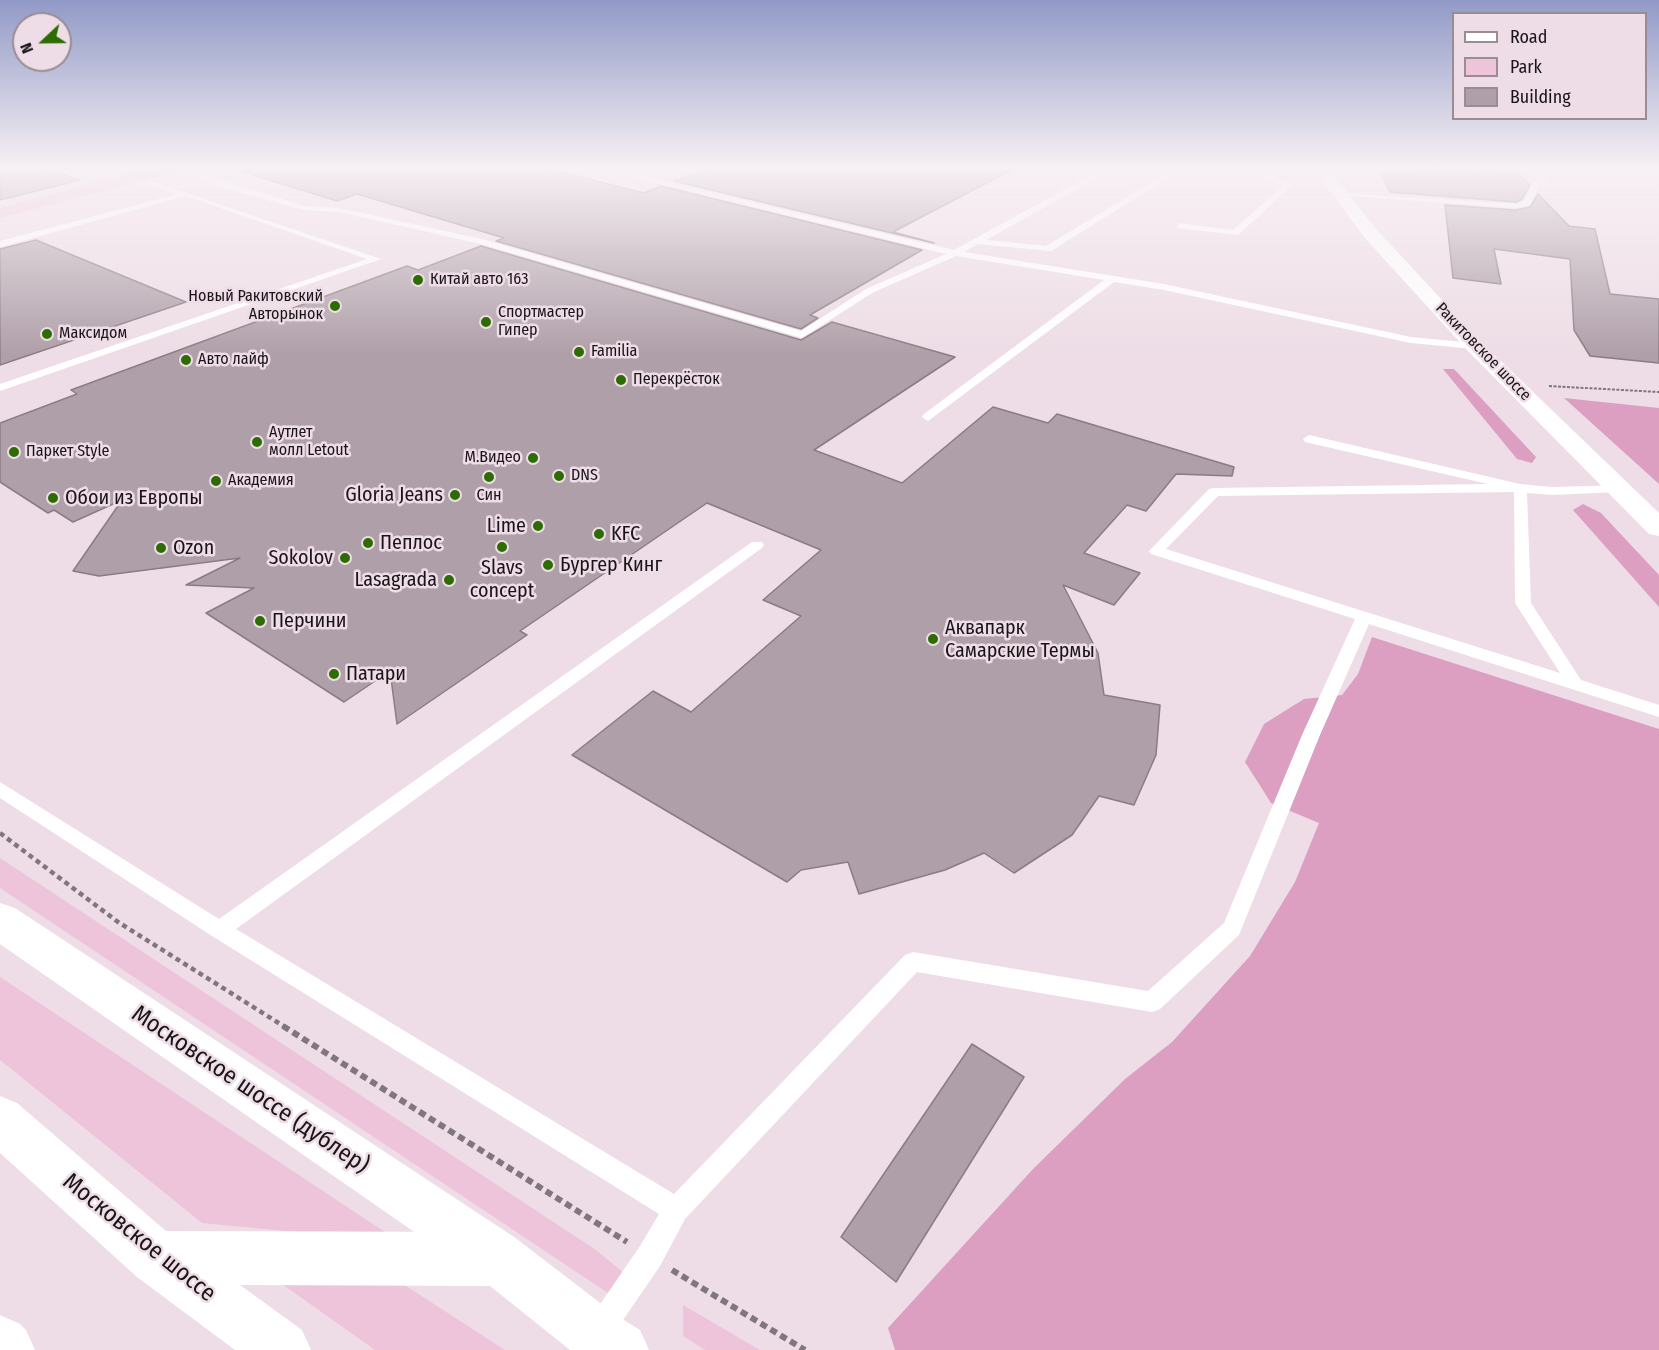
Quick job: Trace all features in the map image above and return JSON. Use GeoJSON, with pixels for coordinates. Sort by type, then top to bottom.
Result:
{"type":"FeatureCollection","features":[{"type":"Feature","properties":{"kind":"main road","name":"Ракитовское шоссе"},"geometry":{"type":"LineString","coordinates":[[1367,229],[1474,346],[1659,528]]}},
{"type":"Feature","properties":{"kind":"main road","name":"Московское шоссе (дублер)"},"geometry":{"type":"LineString","coordinates":[[0,921],[500,1258],[608,1342]]}},
{"type":"Feature","properties":{"kind":"main road","name":"Московское шоссе"},"geometry":{"type":"LineString","coordinates":[[0,1120],[156,1258],[282,1350]]}},
{"type":"Feature","properties":{"kind":"main road"},"geometry":{"type":"LineString","coordinates":[[156,1258],[500,1258]]}},
{"type":"Feature","properties":{"kind":"main road"},"geometry":{"type":"LineString","coordinates":[[0,1344],[6,1350]]}},
{"type":"Feature","properties":{"kind":"lane"},"geometry":{"type":"LineString","coordinates":[[0,244],[56,229]]}},
{"type":"Feature","properties":{"kind":"lane"},"geometry":{"type":"LineString","coordinates":[[0,388],[376,259],[288,229]]}},
{"type":"Feature","properties":{"kind":"lane"},"geometry":{"type":"LineString","coordinates":[[425,229],[479,241],[802,335],[868,291],[955,253],[998,229]]}},
{"type":"Feature","properties":{"kind":"lane"},"geometry":{"type":"LineString","coordinates":[[855,229],[955,253],[1113,278],[1411,340],[1474,346]]}},
{"type":"Feature","properties":{"kind":"lane"},"geometry":{"type":"LineString","coordinates":[[976,241],[1048,249],[1081,229]]}},
{"type":"Feature","properties":{"kind":"lane"},"geometry":{"type":"LineString","coordinates":[[1203,229],[1235,233],[1239,229]]}},
{"type":"Feature","properties":{"kind":"lane"},"geometry":{"type":"LineString","coordinates":[[928,417],[1113,278]]}},
{"type":"Feature","properties":{"kind":"lane"},"geometry":{"type":"LineString","coordinates":[[1309,439],[1520,488]]}},
{"type":"Feature","properties":{"kind":"lane"},"geometry":{"type":"LineString","coordinates":[[1520,488],[1522,603],[1575,684]]}},
{"type":"Feature","properties":{"kind":"lane"},"geometry":{"type":"LineString","coordinates":[[1619,488],[1552,491],[1520,488],[1214,492],[1156,551],[1659,711]]}},
{"type":"Feature","properties":{"kind":"lane"},"geometry":{"type":"LineString","coordinates":[[219,930],[757,545]]}},
{"type":"Feature","properties":{"kind":"lane"},"geometry":{"type":"LineString","coordinates":[[608,1342],[650,1256],[676,1210],[913,962],[1152,1002],[1232,929],[1311,735],[1364,617]]}},
{"type":"Feature","properties":{"kind":"lane"},"geometry":{"type":"LineString","coordinates":[[0,789],[219,930],[676,1210]]}},
{"type":"Feature","properties":{"kind":"path"},"geometry":{"type":"LineString","coordinates":[[1513,385],[1659,392]]}},
{"type":"Feature","properties":{"kind":"path"},"geometry":{"type":"LineString","coordinates":[[0,833],[118,922],[650,1256],[805,1350]]}},
{"type":"Feature","properties":{"kind":"green space"},"geometry":{"type":"Polygon","coordinates":[[[0,858],[596,1250],[625,1274],[620,1301],[0,888],[0,858]]]}},
{"type":"Feature","properties":{"kind":"green space"},"geometry":{"type":"Polygon","coordinates":[[[0,977],[400,1242],[202,1223],[0,1060],[0,977]]]}},
{"type":"Feature","properties":{"kind":"green space"},"geometry":{"type":"Polygon","coordinates":[[[386,1273],[505,1350],[375,1350],[272,1277],[386,1273]]]}},
{"type":"Feature","properties":{"kind":"green space"},"geometry":{"type":"Polygon","coordinates":[[[683,1305],[760,1350],[705,1350],[683,1336],[683,1305]]]}},
{"type":"Feature","properties":{"kind":"shaded area"},"geometry":{"type":"Polygon","coordinates":[[[1443,369],[1454,369],[1536,457],[1532,463],[1517,459],[1443,369]]]}},
{"type":"Feature","properties":{"kind":"shaded area"},"geometry":{"type":"Polygon","coordinates":[[[1564,398],[1659,408],[1659,484],[1564,398]]]}},
{"type":"Feature","properties":{"kind":"shaded area"},"geometry":{"type":"Polygon","coordinates":[[[1583,504],[1601,513],[1659,575],[1659,607],[1573,510],[1583,504]]]}},
{"type":"Feature","properties":{"kind":"shaded area"},"geometry":{"type":"Polygon","coordinates":[[[1372,637],[1659,729],[1659,1350],[895,1350],[888,1328],[1033,1169],[1125,1079],[1172,1042],[1250,956],[1295,882],[1319,823],[1271,803],[1245,762],[1264,724],[1304,699],[1342,695],[1358,674],[1372,637]]]}},
{"type":"Feature","properties":{"kind":"building"},"geometry":{"type":"Polygon","coordinates":[[[474,229],[836,229],[922,250],[810,315],[818,318],[801,329],[496,241],[504,238],[474,229]]]}},
{"type":"Feature","properties":{"kind":"building"},"geometry":{"type":"Polygon","coordinates":[[[875,229],[899,229],[893,232],[934,243],[875,229]]]}},
{"type":"Feature","properties":{"kind":"building"},"geometry":{"type":"Polygon","coordinates":[[[1448,229],[1595,229],[1610,294],[1659,299],[1659,363],[1590,356],[1574,330],[1570,259],[1494,249],[1501,284],[1453,278],[1448,229]]]}},
{"type":"Feature","properties":{"kind":"building","name":"Максидом"},"geometry":{"type":"Polygon","coordinates":[[[36,240],[186,302],[0,365],[0,249],[36,240]]]}},
{"type":"Feature","properties":{"kind":"building"},"geometry":{"type":"Polygon","coordinates":[[[481,246],[801,340],[832,322],[955,357],[814,450],[902,483],[993,407],[1048,423],[1057,414],[1234,467],[1232,476],[1176,474],[1146,511],[1127,505],[1084,553],[1140,573],[1114,605],[1063,585],[1098,653],[1104,695],[1160,705],[1156,755],[1134,805],[1099,796],[1072,835],[1014,873],[984,853],[945,870],[859,894],[848,862],[801,870],[787,882],[572,755],[653,691],[691,712],[801,616],[763,600],[821,550],[707,503],[520,631],[527,635],[397,724],[390,671],[344,702],[206,613],[254,588],[186,585],[240,558],[99,576],[73,571],[122,500],[73,522],[54,510],[48,513],[0,482],[0,423],[77,394],[71,390],[407,266],[418,270],[481,246]]]}},
{"type":"Feature","properties":{"kind":"building"},"geometry":{"type":"Polygon","coordinates":[[[972,1044],[1024,1077],[896,1282],[841,1237],[972,1044]]]}},
{"type":"Feature","properties":{"kind":"place","name":"Китай авто 163"},"geometry":{"type":"Point","coordinates":[418,280]}},
{"type":"Feature","properties":{"kind":"place","name":"Новый Ракитовский Авторынок"},"geometry":{"type":"Point","coordinates":[335,306]}},
{"type":"Feature","properties":{"kind":"place","name":"Спортмастер Гипер"},"geometry":{"type":"Point","coordinates":[486,322]}},
{"type":"Feature","properties":{"kind":"place","name":"Максидом"},"geometry":{"type":"Point","coordinates":[47,334]}},
{"type":"Feature","properties":{"kind":"place","name":"Familia"},"geometry":{"type":"Point","coordinates":[579,352]}},
{"type":"Feature","properties":{"kind":"place","name":"Авто лайф"},"geometry":{"type":"Point","coordinates":[186,360]}},
{"type":"Feature","properties":{"kind":"place","name":"Перекрёсток"},"geometry":{"type":"Point","coordinates":[621,380]}},
{"type":"Feature","properties":{"kind":"place","name":"Аутлет молл Letout"},"geometry":{"type":"Point","coordinates":[257,442]}},
{"type":"Feature","properties":{"kind":"place","name":"Паркет Style"},"geometry":{"type":"Point","coordinates":[14,452]}},
{"type":"Feature","properties":{"kind":"place","name":"М.Видео"},"geometry":{"type":"Point","coordinates":[533,458]}},
{"type":"Feature","properties":{"kind":"place","name":"DNS"},"geometry":{"type":"Point","coordinates":[559,476]}},
{"type":"Feature","properties":{"kind":"place","name":"Син"},"geometry":{"type":"Point","coordinates":[489,477]}},
{"type":"Feature","properties":{"kind":"place","name":"Академия"},"geometry":{"type":"Point","coordinates":[216,481]}},
{"type":"Feature","properties":{"kind":"place","name":"Gloria Jeans"},"geometry":{"type":"Point","coordinates":[455,495]}},
{"type":"Feature","properties":{"kind":"place","name":"Обои из Европы"},"geometry":{"type":"Point","coordinates":[53,498]}},
{"type":"Feature","properties":{"kind":"place","name":"Lime"},"geometry":{"type":"Point","coordinates":[538,526]}},
{"type":"Feature","properties":{"kind":"place","name":"KFC"},"geometry":{"type":"Point","coordinates":[599,534]}},
{"type":"Feature","properties":{"kind":"place","name":"Пеплос"},"geometry":{"type":"Point","coordinates":[368,543]}},
{"type":"Feature","properties":{"kind":"place","name":"Slavs concept"},"geometry":{"type":"Point","coordinates":[502,547]}},
{"type":"Feature","properties":{"kind":"place","name":"Ozon"},"geometry":{"type":"Point","coordinates":[161,548]}},
{"type":"Feature","properties":{"kind":"place","name":"Sokolov"},"geometry":{"type":"Point","coordinates":[345,558]}},
{"type":"Feature","properties":{"kind":"place","name":"Бургер Кинг"},"geometry":{"type":"Point","coordinates":[548,565]}},
{"type":"Feature","properties":{"kind":"place","name":"Lasagrada"},"geometry":{"type":"Point","coordinates":[449,580]}},
{"type":"Feature","properties":{"kind":"place","name":"Перчини"},"geometry":{"type":"Point","coordinates":[260,621]}},
{"type":"Feature","properties":{"kind":"place","name":"Аквапарк Самарские Термы"},"geometry":{"type":"Point","coordinates":[933,639]}},
{"type":"Feature","properties":{"kind":"place","name":"Патари"},"geometry":{"type":"Point","coordinates":[334,674]}}]}
